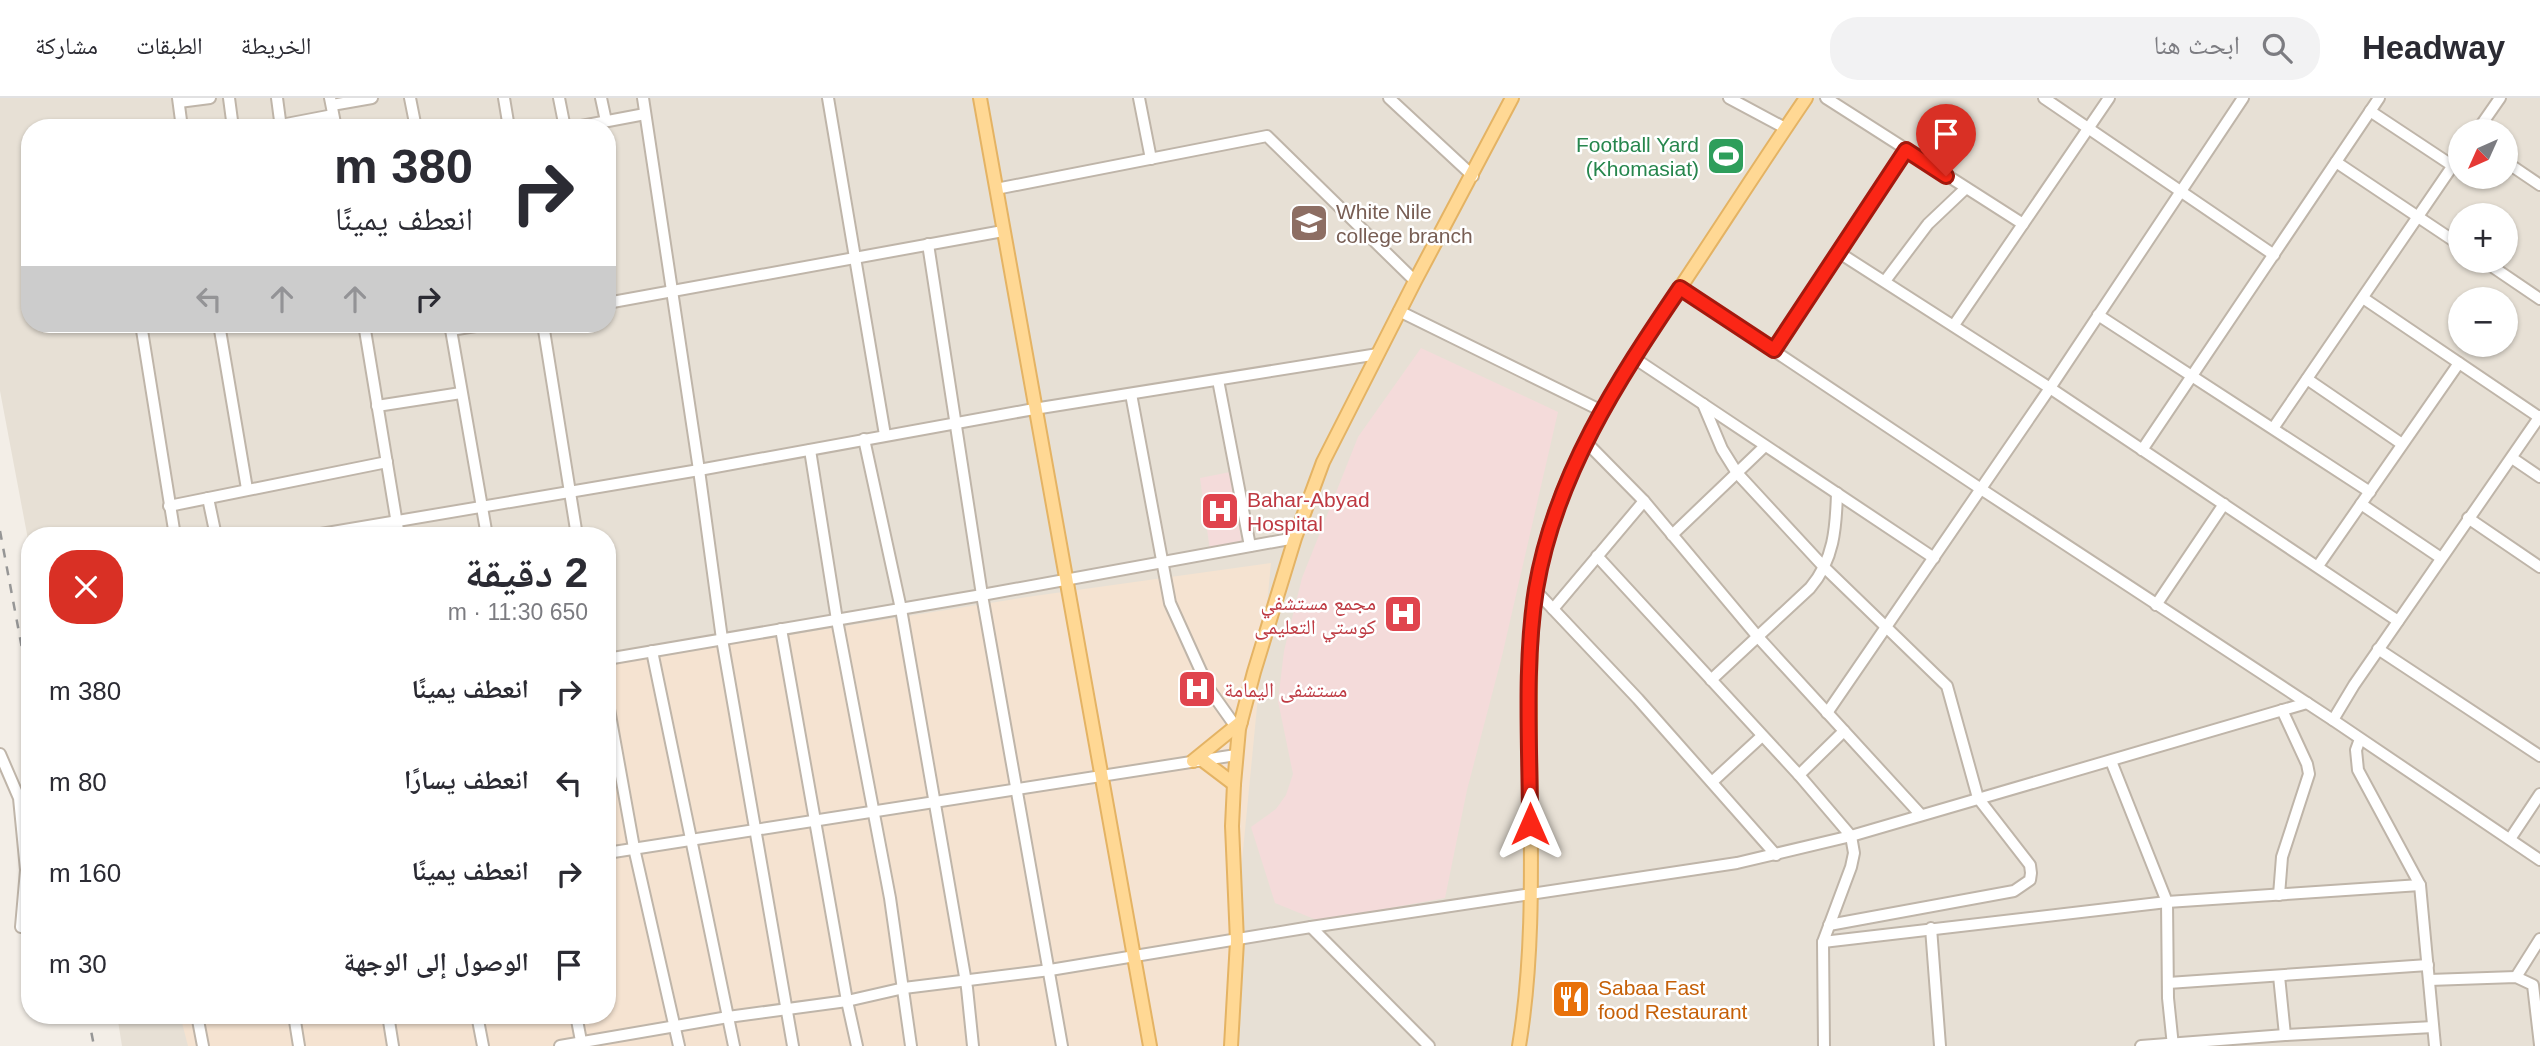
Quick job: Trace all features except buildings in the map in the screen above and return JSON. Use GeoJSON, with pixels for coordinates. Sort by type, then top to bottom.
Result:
{"type":"FeatureCollection","features":[{"type":"Feature","properties":{"kind":"main road"},"geometry":{"type":"LineString","coordinates":[[980,98],[1150,1046]]}},
{"type":"Feature","properties":{"kind":"main road"},"geometry":{"type":"LineString","coordinates":[[1231,1046],[1237,941],[1232,826],[1238,724],[1295,538],[1323,462],[1399,311],[1473,176],[1512,98]]}},
{"type":"Feature","properties":{"kind":"main road"},"geometry":{"type":"LineString","coordinates":[[1518,1046],[1525,993],[1530,894],[1530,675],[1536,590],[1552,523],[1570,472],[1602,411],[1634,358],[1806,98]]}},
{"type":"Feature","properties":{"kind":"main road"},"geometry":{"type":"LineString","coordinates":[[1234,784],[1197,760],[1238,724]]}},
{"type":"Feature","properties":{"kind":"street"},"geometry":{"type":"LineString","coordinates":[[181,119],[178,100],[210,98]]}},
{"type":"Feature","properties":{"kind":"street"},"geometry":{"type":"LineString","coordinates":[[229,98],[232,119]]}},
{"type":"Feature","properties":{"kind":"street"},"geometry":{"type":"LineString","coordinates":[[277,98],[280,119]]}},
{"type":"Feature","properties":{"kind":"street"},"geometry":{"type":"LineString","coordinates":[[299,119],[332,106],[372,98]]}},
{"type":"Feature","properties":{"kind":"street"},"geometry":{"type":"LineString","coordinates":[[410,98],[414,119]]}},
{"type":"Feature","properties":{"kind":"street"},"geometry":{"type":"LineString","coordinates":[[504,98],[508,119]]}},
{"type":"Feature","properties":{"kind":"street"},"geometry":{"type":"LineString","coordinates":[[559,98],[563,119]]}},
{"type":"Feature","properties":{"kind":"street"},"geometry":{"type":"LineString","coordinates":[[601,98],[606,119]]}},
{"type":"Feature","properties":{"kind":"street"},"geometry":{"type":"LineString","coordinates":[[642,98],[722,639],[793,1046]]}},
{"type":"Feature","properties":{"kind":"street"},"geometry":{"type":"LineString","coordinates":[[828,98],[885,435]]}},
{"type":"Feature","properties":{"kind":"street"},"geometry":{"type":"LineString","coordinates":[[1139,98],[1151,159]]}},
{"type":"Feature","properties":{"kind":"street"},"geometry":{"type":"LineString","coordinates":[[1389,98],[1473,176]]}},
{"type":"Feature","properties":{"kind":"street"},"geometry":{"type":"LineString","coordinates":[[1729,98],[1785,128]]}},
{"type":"Feature","properties":{"kind":"street"},"geometry":{"type":"LineString","coordinates":[[1826,98],[2023,224]]}},
{"type":"Feature","properties":{"kind":"street"},"geometry":{"type":"LineString","coordinates":[[2044,98],[2274,254]]}},
{"type":"Feature","properties":{"kind":"street"},"geometry":{"type":"LineString","coordinates":[[1954,326],[2109,98]]}},
{"type":"Feature","properties":{"kind":"street"},"geometry":{"type":"LineString","coordinates":[[1827,713],[2050,388],[2243,98]]}},
{"type":"Feature","properties":{"kind":"street"},"geometry":{"type":"LineString","coordinates":[[2142,450],[2379,98]]}},
{"type":"Feature","properties":{"kind":"street"},"geometry":{"type":"LineString","coordinates":[[2485,119],[2500,98]]}},
{"type":"Feature","properties":{"kind":"street"},"geometry":{"type":"LineString","coordinates":[[2370,111],[2448,163]]}},
{"type":"Feature","properties":{"kind":"street"},"geometry":{"type":"LineString","coordinates":[[616,119],[645,114]]}},
{"type":"Feature","properties":{"kind":"street"},"geometry":{"type":"LineString","coordinates":[[996,189],[1267,136],[1415,281]]}},
{"type":"Feature","properties":{"kind":"street"},"geometry":{"type":"LineString","coordinates":[[1774,350],[1906,150]]}},
{"type":"Feature","properties":{"kind":"street"},"geometry":{"type":"LineString","coordinates":[[2336,162],[2448,237]]}},
{"type":"Feature","properties":{"kind":"street"},"geometry":{"type":"LineString","coordinates":[[2518,170],[2540,185]]}},
{"type":"Feature","properties":{"kind":"street"},"geometry":{"type":"LineString","coordinates":[[2274,427],[2448,173]]}},
{"type":"Feature","properties":{"kind":"street"},"geometry":{"type":"LineString","coordinates":[[1885,281],[1922,230],[1966,188]]}},
{"type":"Feature","properties":{"kind":"street"},"geometry":{"type":"LineString","coordinates":[[616,301],[1003,231]]}},
{"type":"Feature","properties":{"kind":"street"},"geometry":{"type":"LineString","coordinates":[[928,244],[982,595],[1062,1046]]}},
{"type":"Feature","properties":{"kind":"street"},"geometry":{"type":"LineString","coordinates":[[1838,252],[2050,388],[2398,621]]}},
{"type":"Feature","properties":{"kind":"street"},"geometry":{"type":"LineString","coordinates":[[2502,273],[2540,299]]}},
{"type":"Feature","properties":{"kind":"street"},"geometry":{"type":"LineString","coordinates":[[1680,288],[2540,860]]}},
{"type":"Feature","properties":{"kind":"street"},"geometry":{"type":"LineString","coordinates":[[2333,720],[2378,649],[2540,416],[2363,298]]}},
{"type":"Feature","properties":{"kind":"street"},"geometry":{"type":"LineString","coordinates":[[1399,311],[1602,411]]}},
{"type":"Feature","properties":{"kind":"street"},"geometry":{"type":"LineString","coordinates":[[2098,314],[2370,492]]}},
{"type":"Feature","properties":{"kind":"street"},"geometry":{"type":"LineString","coordinates":[[142,333],[174,527]]}},
{"type":"Feature","properties":{"kind":"street"},"geometry":{"type":"LineString","coordinates":[[221,333],[247,489]]}},
{"type":"Feature","properties":{"kind":"street"},"geometry":{"type":"LineString","coordinates":[[365,333],[398,527]]}},
{"type":"Feature","properties":{"kind":"street"},"geometry":{"type":"LineString","coordinates":[[451,333],[486,527]]}},
{"type":"Feature","properties":{"kind":"street"},"geometry":{"type":"LineString","coordinates":[[544,333],[575,527]]}},
{"type":"Feature","properties":{"kind":"street"},"geometry":{"type":"LineString","coordinates":[[366,527],[1034,409],[1378,354]]}},
{"type":"Feature","properties":{"kind":"street"},"geometry":{"type":"LineString","coordinates":[[1634,358],[1934,558]]}},
{"type":"Feature","properties":{"kind":"street"},"geometry":{"type":"LineString","coordinates":[[2318,566],[2459,363]]}},
{"type":"Feature","properties":{"kind":"street"},"geometry":{"type":"LineString","coordinates":[[2307,379],[2402,444]]}},
{"type":"Feature","properties":{"kind":"street"},"geometry":{"type":"LineString","coordinates":[[1218,380],[1250,546]]}},
{"type":"Feature","properties":{"kind":"street"},"geometry":{"type":"LineString","coordinates":[[377,406],[461,393]]}},
{"type":"Feature","properties":{"kind":"street"},"geometry":{"type":"LineString","coordinates":[[1131,394],[1170,603],[1186,644],[1219,706],[1238,724]]}},
{"type":"Feature","properties":{"kind":"street"},"geometry":{"type":"LineString","coordinates":[[1703,404],[1721,449],[1737,473],[1885,629],[1947,687],[1978,798],[2030,865],[2030,880],[2014,891],[1829,925]]}},
{"type":"Feature","properties":{"kind":"street"},"geometry":{"type":"LineString","coordinates":[[864,439],[901,609],[965,979],[973,1046]]}},
{"type":"Feature","properties":{"kind":"street"},"geometry":{"type":"LineString","coordinates":[[1585,441],[1644,501],[1758,637],[1921,815]]}},
{"type":"Feature","properties":{"kind":"street"},"geometry":{"type":"LineString","coordinates":[[1672,535],[1765,446]]}},
{"type":"Feature","properties":{"kind":"street"},"geometry":{"type":"LineString","coordinates":[[810,450],[837,620],[874,810],[911,1046]]}},
{"type":"Feature","properties":{"kind":"street"},"geometry":{"type":"LineString","coordinates":[[2512,458],[2540,477]]}},
{"type":"Feature","properties":{"kind":"street"},"geometry":{"type":"LineString","coordinates":[[170,506],[387,463]]}},
{"type":"Feature","properties":{"kind":"street"},"geometry":{"type":"LineString","coordinates":[[1712,680],[1810,588],[1825,567],[1835,536],[1837,493]]}},
{"type":"Feature","properties":{"kind":"street"},"geometry":{"type":"LineString","coordinates":[[208,498],[214,527]]}},
{"type":"Feature","properties":{"kind":"street"},"geometry":{"type":"LineString","coordinates":[[1553,609],[1644,501]]}},
{"type":"Feature","properties":{"kind":"street"},"geometry":{"type":"LineString","coordinates":[[2156,605],[2224,504]]}},
{"type":"Feature","properties":{"kind":"street"},"geometry":{"type":"LineString","coordinates":[[2361,504],[2441,558]]}},
{"type":"Feature","properties":{"kind":"street"},"geometry":{"type":"LineString","coordinates":[[2468,518],[2540,567]]}},
{"type":"Feature","properties":{"kind":"street"},"geometry":{"type":"LineString","coordinates":[[616,657],[1295,538]]}},
{"type":"Feature","properties":{"kind":"street"},"geometry":{"type":"LineString","coordinates":[[1597,556],[1851,836],[1854,853],[1851,867],[1823,942],[1824,1046]]}},
{"type":"Feature","properties":{"kind":"street"},"geometry":{"type":"LineString","coordinates":[[1536,590],[1776,855]]}},
{"type":"Feature","properties":{"kind":"street"},"geometry":{"type":"LineString","coordinates":[[781,629],[857,1046]]}},
{"type":"Feature","properties":{"kind":"street"},"geometry":{"type":"LineString","coordinates":[[2378,649],[2540,757]]}},
{"type":"Feature","properties":{"kind":"street"},"geometry":{"type":"LineString","coordinates":[[652,651],[734,1046]]}},
{"type":"Feature","properties":{"kind":"street"},"geometry":{"type":"LineString","coordinates":[[560,1046],[676,1025],[847,1001],[904,988],[1050,970],[1776,855],[1851,836],[2307,703]]}},
{"type":"Feature","properties":{"kind":"street"},"geometry":{"type":"LineString","coordinates":[[2279,895],[2282,858],[2309,774],[2281,710]]}},
{"type":"Feature","properties":{"kind":"street"},"geometry":{"type":"LineString","coordinates":[[1798,775],[1844,731]]}},
{"type":"Feature","properties":{"kind":"street"},"geometry":{"type":"LineString","coordinates":[[1712,782],[1762,736]]}},
{"type":"Feature","properties":{"kind":"street"},"geometry":{"type":"LineString","coordinates":[[2360,739],[2356,750],[2358,770],[2420,885],[2435,1046]]}},
{"type":"Feature","properties":{"kind":"street"},"geometry":{"type":"LineString","coordinates":[[616,748],[634,848],[679,1046]]}},
{"type":"Feature","properties":{"kind":"street"},"geometry":{"type":"LineString","coordinates":[[0,754],[19,798],[21,819]]}},
{"type":"Feature","properties":{"kind":"street"},"geometry":{"type":"LineString","coordinates":[[616,851],[1236,755]]}},
{"type":"Feature","properties":{"kind":"street"},"geometry":{"type":"LineString","coordinates":[[2111,761],[2167,902],[2168,983],[2173,1045]]}},
{"type":"Feature","properties":{"kind":"street"},"geometry":{"type":"LineString","coordinates":[[2510,839],[2540,794]]}},
{"type":"Feature","properties":{"kind":"street"},"geometry":{"type":"LineString","coordinates":[[1823,942],[2167,902],[2420,885]]}},
{"type":"Feature","properties":{"kind":"street"},"geometry":{"type":"LineString","coordinates":[[1311,927],[1429,1046]]}},
{"type":"Feature","properties":{"kind":"street"},"geometry":{"type":"LineString","coordinates":[[1931,928],[1940,1046]]}},
{"type":"Feature","properties":{"kind":"street"},"geometry":{"type":"LineString","coordinates":[[2516,977],[2540,939]]}},
{"type":"Feature","properties":{"kind":"street"},"geometry":{"type":"LineString","coordinates":[[2168,983],[2428,965]]}},
{"type":"Feature","properties":{"kind":"street"},"geometry":{"type":"LineString","coordinates":[[2279,976],[2285,1035]]}},
{"type":"Feature","properties":{"kind":"street"},"geometry":{"type":"LineString","coordinates":[[2429,980],[2516,977],[2536,987],[2540,1045]]}},
{"type":"Feature","properties":{"kind":"street"},"geometry":{"type":"LineString","coordinates":[[199,1024],[203,1046]]}},
{"type":"Feature","properties":{"kind":"street"},"geometry":{"type":"LineString","coordinates":[[295,1024],[299,1046]]}},
{"type":"Feature","properties":{"kind":"street"},"geometry":{"type":"LineString","coordinates":[[389,1024],[393,1046]]}},
{"type":"Feature","properties":{"kind":"street"},"geometry":{"type":"LineString","coordinates":[[479,1024],[483,1046]]}},
{"type":"Feature","properties":{"kind":"street"},"geometry":{"type":"LineString","coordinates":[[578,1024],[582,1044]]}},
{"type":"Feature","properties":{"kind":"street"},"geometry":{"type":"LineString","coordinates":[[2141,1046],[2433,1027]]}},
{"type":"Feature","properties":{"kind":"street"},"geometry":{"type":"LineString","coordinates":[[2335,1032],[2336,1046]]}},
{"type":"Feature","properties":{"kind":"shaded area"},"geometry":{"type":"Polygon","coordinates":[[[0,98],[2540,98],[2540,1046],[122,1046],[118,1024],[616,1024],[616,527],[26,527],[0,391],[0,98]]]}},
{"type":"Feature","properties":{"kind":"shaded area","name":"مجمع مستشفي كوستي التعليمى"},"geometry":{"type":"Polygon","coordinates":[[[1421,348],[1558,412],[1502,656],[1467,790],[1445,898],[1319,921],[1275,903],[1251,827],[1276,809],[1286,795],[1293,774],[1278,701],[1284,651],[1302,578],[1358,437],[1421,348]]]}},
{"type":"Feature","properties":{"kind":"shaded area","name":"Bahar-Abyad Hospital"},"geometry":{"type":"Polygon","coordinates":[[[1230,472],[1242,544],[1210,551],[1200,478],[1230,472]]]}},
{"type":"Feature","properties":{"kind":"shaded area"},"geometry":{"type":"Polygon","coordinates":[[[1271,563],[1224,1046],[188,1046],[182,1024],[616,1024],[616,663],[1034,596],[1271,563]]]}},
{"type":"Feature","properties":{"kind":"railway"},"geometry":{"type":"LineString","coordinates":[[0,531],[21,643]]}},
{"type":"Feature","properties":{"kind":"railway"},"geometry":{"type":"LineString","coordinates":[[90,1024],[94,1046]]}},
{"type":"Feature","properties":{"kind":"place","name":"Football Yard (Khomasiat)"},"geometry":{"type":"Point","coordinates":[1726,156]}},
{"type":"Feature","properties":{"kind":"place","name":"White Nile college branch"},"geometry":{"type":"Point","coordinates":[1309,223]}},
{"type":"Feature","properties":{"kind":"place","name":"Bahar-Abyad Hospital"},"geometry":{"type":"Point","coordinates":[1220,511]}},
{"type":"Feature","properties":{"kind":"place","name":"مجمع مستشفي كوستي التعليمى"},"geometry":{"type":"Point","coordinates":[1403,614]}},
{"type":"Feature","properties":{"kind":"place","name":"مستشفى اليمامة"},"geometry":{"type":"Point","coordinates":[1197,689]}},
{"type":"Feature","properties":{"kind":"place","name":"Sabaa Fast food Restaurant"},"geometry":{"type":"Point","coordinates":[1571,999]}},
{"type":"Feature","properties":{"kind":"route"},"geometry":{"type":"LineString","coordinates":[[1530,824],[1533,621],[1536,590],[1547,541],[1570,472],[1585,441],[1658,320],[1680,288],[1774,350],[1906,150],[1946,176]]}}]}
